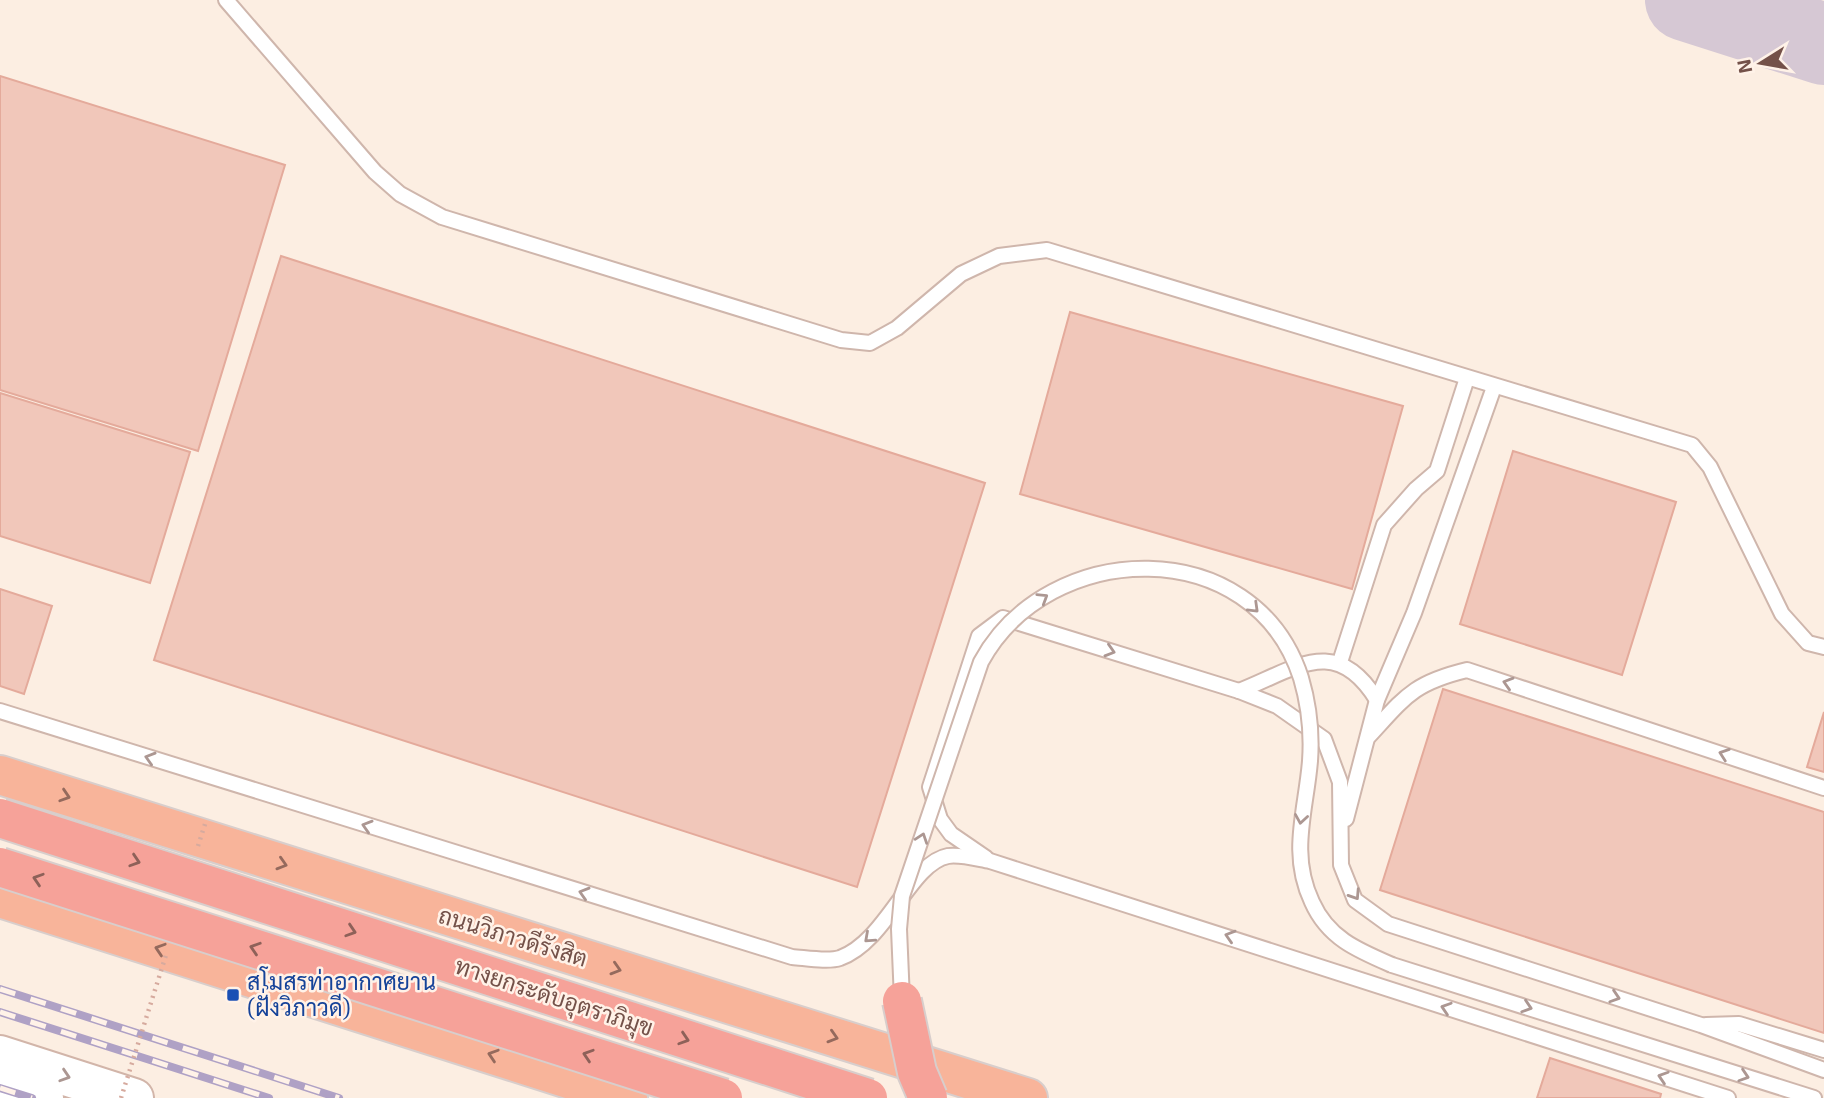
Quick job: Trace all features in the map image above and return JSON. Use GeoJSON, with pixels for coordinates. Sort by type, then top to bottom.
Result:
{"type":"FeatureCollection","features":[{"type":"Feature","properties":{"kind":"highway","name":"ถนนวิภาวดีรังสิต"},"geometry":{"type":"LineString","coordinates":[[0,775],[1028,1098]]}},
{"type":"Feature","properties":{"kind":"highway","name":"ทางยกระดับอุตราภิมุข"},"geometry":{"type":"LineString","coordinates":[[0,818],[868,1098]]}},
{"type":"Feature","properties":{"kind":"highway","name":"ทางยกระดับอุตราภิมุข"},"geometry":{"type":"LineString","coordinates":[[0,867],[723,1098]]}},
{"type":"Feature","properties":{"kind":"highway"},"geometry":{"type":"LineString","coordinates":[[0,898],[628,1098]]}},
{"type":"Feature","properties":{"kind":"highway"},"geometry":{"type":"LineString","coordinates":[[902,1001],[917,1072],[928,1098]]}},
{"type":"Feature","properties":{"kind":"main road"},"geometry":{"type":"LineString","coordinates":[[0,1055],[134,1098]]}},
{"type":"Feature","properties":{"kind":"main road"},"geometry":{"type":"LineString","coordinates":[[0,1083],[44,1098]]}},
{"type":"Feature","properties":{"kind":"lane"},"geometry":{"type":"LineString","coordinates":[[226,0],[375,172],[410,200],[442,217],[814,332],[841,340],[870,343],[897,328],[961,274],[999,256],[1047,250],[1692,445],[1710,467],[1782,614],[1808,643],[1824,647]]}},
{"type":"Feature","properties":{"kind":"lane"},"geometry":{"type":"LineString","coordinates":[[1340,663],[1384,525],[1416,488],[1437,471],[1467,378]]}},
{"type":"Feature","properties":{"kind":"lane"},"geometry":{"type":"LineString","coordinates":[[1343,830],[1377,700],[1414,613],[1494,387]]}},
{"type":"Feature","properties":{"kind":"lane"},"geometry":{"type":"LineString","coordinates":[[902,1001],[899,929],[902,896],[981,662],[995,636],[1013,618],[1059,589],[1114,570],[1149,567],[1210,580],[1239,594],[1277,633],[1300,675],[1310,713],[1310,762],[1299,829],[1300,865],[1311,901],[1326,927],[1349,946],[1392,965],[1814,1098]]}},
{"type":"Feature","properties":{"kind":"lane"},"geometry":{"type":"LineString","coordinates":[[990,861],[951,834],[940,819],[930,787],[979,635],[1003,618],[1240,691],[1277,706],[1324,739],[1340,782],[1343,830],[1340,865],[1355,900],[1388,924],[1701,1025],[1824,1070]]}},
{"type":"Feature","properties":{"kind":"lane"},"geometry":{"type":"LineString","coordinates":[[1240,691],[1318,660],[1340,663],[1363,677],[1377,700]]}},
{"type":"Feature","properties":{"kind":"lane"},"geometry":{"type":"LineString","coordinates":[[1369,736],[1409,693],[1434,678],[1467,670],[1824,788]]}},
{"type":"Feature","properties":{"kind":"lane"},"geometry":{"type":"LineString","coordinates":[[0,711],[792,957],[839,958],[864,943],[884,924],[931,862],[949,856],[990,861],[1728,1098]]}},
{"type":"Feature","properties":{"kind":"lane"},"geometry":{"type":"LineString","coordinates":[[1701,1025],[1739,1024],[1824,1050]]}},
{"type":"Feature","properties":{"kind":"path"},"geometry":{"type":"LineString","coordinates":[[198,847],[206,821]]}},
{"type":"Feature","properties":{"kind":"path"},"geometry":{"type":"LineString","coordinates":[[121,1098],[168,950]]}},
{"type":"Feature","properties":{"kind":"building"},"geometry":{"type":"Polygon","coordinates":[[[0,76],[285,165],[198,451],[0,390],[0,76]]]}},
{"type":"Feature","properties":{"kind":"building"},"geometry":{"type":"Polygon","coordinates":[[[281,256],[985,483],[857,887],[154,660],[281,256]]]}},
{"type":"Feature","properties":{"kind":"building"},"geometry":{"type":"Polygon","coordinates":[[[1070,312],[1403,406],[1352,589],[1020,494],[1070,312]]]}},
{"type":"Feature","properties":{"kind":"building"},"geometry":{"type":"Polygon","coordinates":[[[0,393],[190,452],[150,583],[0,536],[0,393]]]}},
{"type":"Feature","properties":{"kind":"building"},"geometry":{"type":"Polygon","coordinates":[[[1513,451],[1676,502],[1622,675],[1460,624],[1513,451]]]}},
{"type":"Feature","properties":{"kind":"building"},"geometry":{"type":"Polygon","coordinates":[[[0,589],[52,606],[24,694],[0,686],[0,589]]]}},
{"type":"Feature","properties":{"kind":"building"},"geometry":{"type":"Polygon","coordinates":[[[1443,689],[1824,812],[1824,1033],[1380,890],[1443,689]]]}},
{"type":"Feature","properties":{"kind":"building"},"geometry":{"type":"Polygon","coordinates":[[[1824,712],[1824,772],[1807,767],[1824,712]]]}},
{"type":"Feature","properties":{"kind":"building"},"geometry":{"type":"Polygon","coordinates":[[[1550,1058],[1661,1094],[1660,1098],[1537,1098],[1550,1058]]]}},
{"type":"Feature","properties":{"kind":"taxiway"},"geometry":{"type":"LineString","coordinates":[[1686,0],[1824,44]]}},
{"type":"Feature","properties":{"kind":"railway"},"geometry":{"type":"LineString","coordinates":[[0,989],[339,1098]]}},
{"type":"Feature","properties":{"kind":"railway"},"geometry":{"type":"LineString","coordinates":[[0,1012],[269,1098]]}},
{"type":"Feature","properties":{"kind":"railway"},"geometry":{"type":"LineString","coordinates":[[0,1088],[32,1098]]}},
{"type":"Feature","properties":{"kind":"place","name":"สโมสรท่าอากาศยาน (ฝั่งวิภาวดี)"},"geometry":{"type":"Point","coordinates":[233,995]}}]}
